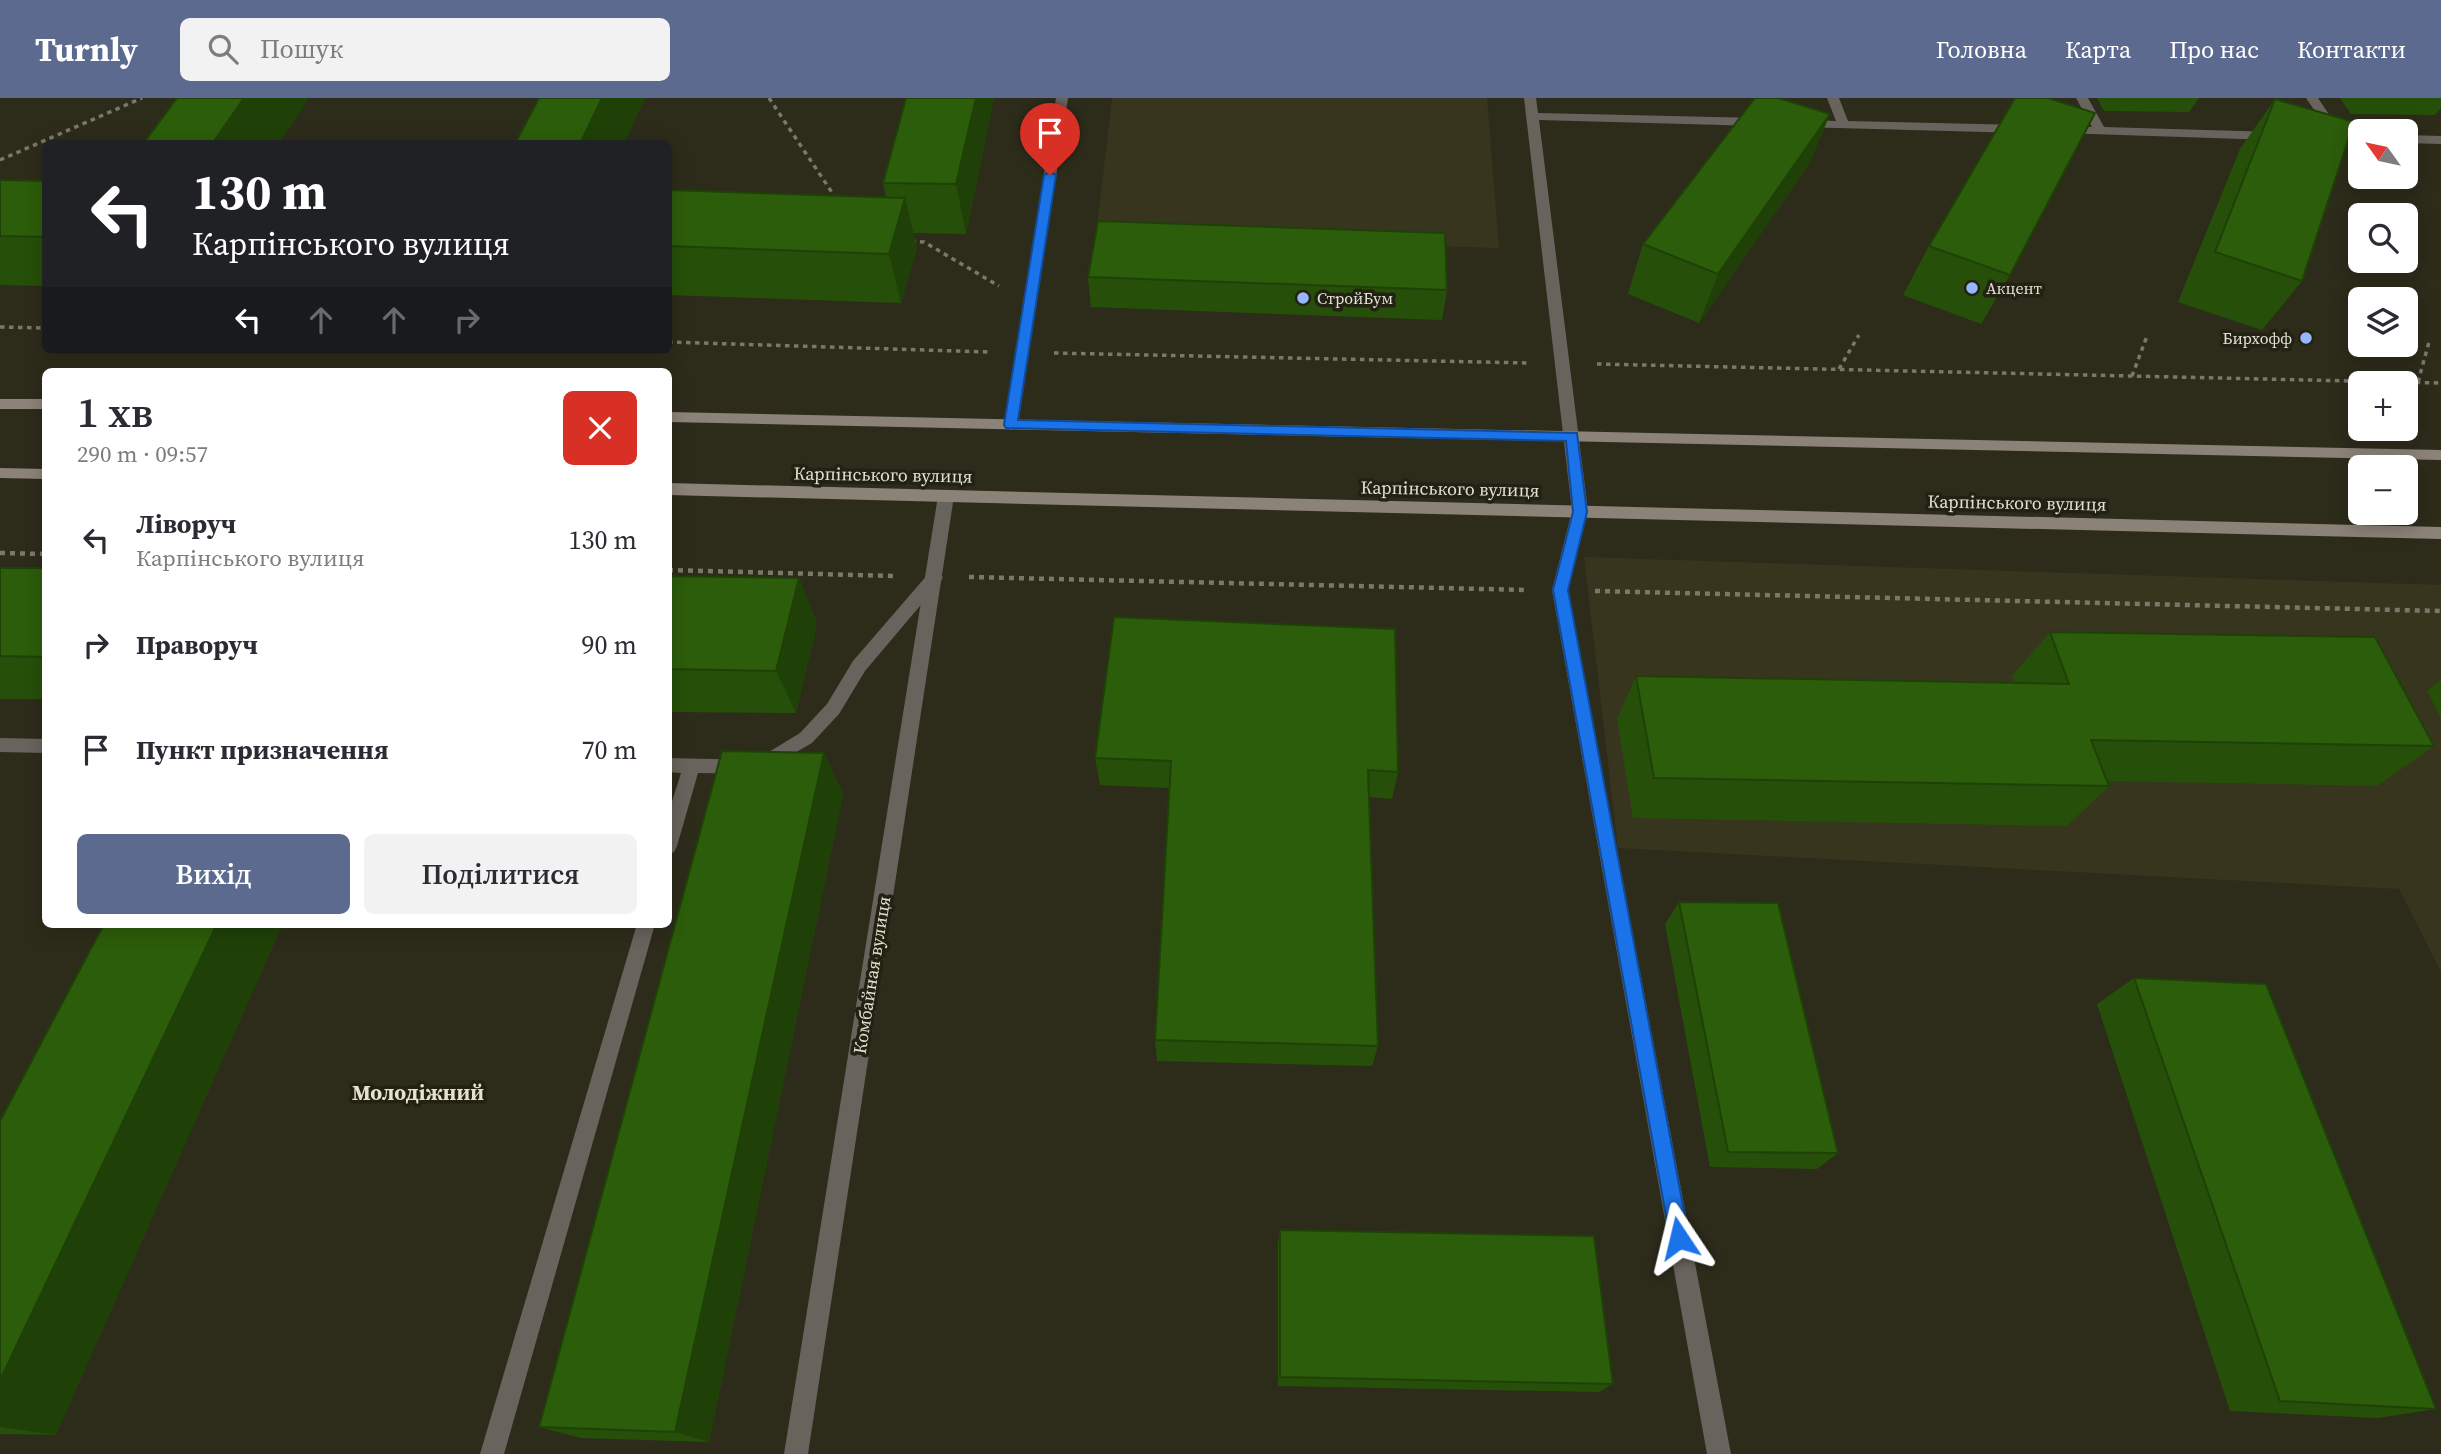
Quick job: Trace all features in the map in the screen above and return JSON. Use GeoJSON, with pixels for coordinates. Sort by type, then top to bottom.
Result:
{"type":"FeatureCollection","features":[{"type":"Feature","properties":{"kind":"street"},"geometry":{"type":"LineString","coordinates":[[1011,425],[1062,98]]}},
{"type":"Feature","properties":{"kind":"street"},"geometry":{"type":"LineString","coordinates":[[1530,98],[1580,512],[1560,590],[1719,1454]]}},
{"type":"Feature","properties":{"kind":"street"},"geometry":{"type":"LineString","coordinates":[[1833,98],[1843,125]]}},
{"type":"Feature","properties":{"kind":"street"},"geometry":{"type":"LineString","coordinates":[[2082,98],[2100,131]]}},
{"type":"Feature","properties":{"kind":"street"},"geometry":{"type":"LineString","coordinates":[[2312,98],[2339,137]]}},
{"type":"Feature","properties":{"kind":"street"},"geometry":{"type":"LineString","coordinates":[[1532,116],[2288,136]]}},
{"type":"Feature","properties":{"kind":"street"},"geometry":{"type":"LineString","coordinates":[[2313,137],[2348,137]]}},
{"type":"Feature","properties":{"kind":"street"},"geometry":{"type":"LineString","coordinates":[[2418,139],[2441,140]]}},
{"type":"Feature","properties":{"kind":"street"},"geometry":{"type":"LineString","coordinates":[[0,404],[42,404]]}},
{"type":"Feature","properties":{"kind":"street"},"geometry":{"type":"LineString","coordinates":[[672,417],[2441,455]]}},
{"type":"Feature","properties":{"kind":"street"},"geometry":{"type":"LineString","coordinates":[[0,473],[42,474]]}},
{"type":"Feature","properties":{"kind":"street","name":"Карпінського вулиця"},"geometry":{"type":"LineString","coordinates":[[672,489],[2441,533]]}},
{"type":"Feature","properties":{"kind":"street","name":"Комбайная вулиця"},"geometry":{"type":"LineString","coordinates":[[796,1454],[946,496]]}},
{"type":"Feature","properties":{"kind":"street"},"geometry":{"type":"LineString","coordinates":[[672,765],[758,767],[806,738],[833,709],[859,666],[935,577]]}},
{"type":"Feature","properties":{"kind":"street"},"geometry":{"type":"LineString","coordinates":[[0,745],[42,746]]}},
{"type":"Feature","properties":{"kind":"street"},"geometry":{"type":"LineString","coordinates":[[672,832],[692,765]]}},
{"type":"Feature","properties":{"kind":"street"},"geometry":{"type":"LineString","coordinates":[[492,1454],[645,928]]}},
{"type":"Feature","properties":{"kind":"path"},"geometry":{"type":"LineString","coordinates":[[46,140],[142,98]]}},
{"type":"Feature","properties":{"kind":"path"},"geometry":{"type":"LineString","coordinates":[[769,98],[843,209]]}},
{"type":"Feature","properties":{"kind":"path"},"geometry":{"type":"LineString","coordinates":[[0,160],[42,142]]}},
{"type":"Feature","properties":{"kind":"path"},"geometry":{"type":"LineString","coordinates":[[911,241],[924,242],[1030,304]]}},
{"type":"Feature","properties":{"kind":"path"},"geometry":{"type":"LineString","coordinates":[[0,327],[42,328]]}},
{"type":"Feature","properties":{"kind":"path"},"geometry":{"type":"LineString","coordinates":[[1838,370],[1859,335]]}},
{"type":"Feature","properties":{"kind":"path"},"geometry":{"type":"LineString","coordinates":[[2132,376],[2147,336]]}},
{"type":"Feature","properties":{"kind":"path"},"geometry":{"type":"LineString","coordinates":[[2418,382],[2429,342]]}},
{"type":"Feature","properties":{"kind":"path"},"geometry":{"type":"LineString","coordinates":[[0,553],[42,555]]}},
{"type":"Feature","properties":{"kind":"shaded area"},"geometry":{"type":"Polygon","coordinates":[[[1112,98],[1487,98],[1499,248],[1096,236],[1112,98]]]}},
{"type":"Feature","properties":{"kind":"shaded area"},"geometry":{"type":"Polygon","coordinates":[[[1584,557],[2441,585],[2441,972],[2399,889],[1618,848],[1584,557]]]}},
{"type":"Feature","properties":{"kind":"building"},"geometry":{"type":"Polygon","coordinates":[[[177,98],[244,98],[215,140],[146,140],[177,98]]]}},
{"type":"Feature","properties":{"kind":"building"},"geometry":{"type":"Polygon","coordinates":[[[539,98],[602,98],[582,140],[517,140],[539,98]]]}},
{"type":"Feature","properties":{"kind":"building"},"geometry":{"type":"Polygon","coordinates":[[[906,98],[976,98],[956,184],[883,183],[906,98]]]}},
{"type":"Feature","properties":{"kind":"building"},"geometry":{"type":"Polygon","coordinates":[[[1755,98],[1778,98],[1830,114],[1718,274],[1643,244],[1755,98]]]}},
{"type":"Feature","properties":{"kind":"building"},"geometry":{"type":"Polygon","coordinates":[[[2015,98],[2048,98],[2095,113],[2010,275],[1929,246],[2015,98]]]}},
{"type":"Feature","properties":{"kind":"building"},"geometry":{"type":"Polygon","coordinates":[[[2275,99],[2348,120],[2348,140],[2302,281],[2215,252],[2275,99]]]}},
{"type":"Feature","properties":{"kind":"building"},"geometry":{"type":"Polygon","coordinates":[[[0,180],[42,181],[42,237],[0,236],[0,180]]]}},
{"type":"Feature","properties":{"kind":"building"},"geometry":{"type":"Polygon","coordinates":[[[672,190],[905,198],[889,254],[672,246],[672,190]]]}},
{"type":"Feature","properties":{"kind":"building"},"geometry":{"type":"Polygon","coordinates":[[[1098,221],[1445,233],[1447,290],[1088,277],[1098,221]]]}},
{"type":"Feature","properties":{"kind":"building"},"geometry":{"type":"Polygon","coordinates":[[[0,568],[42,568],[42,657],[0,656],[0,568]]]}},
{"type":"Feature","properties":{"kind":"building"},"geometry":{"type":"Polygon","coordinates":[[[672,576],[799,578],[776,671],[672,669],[672,576]]]}},
{"type":"Feature","properties":{"kind":"building"},"geometry":{"type":"Polygon","coordinates":[[[1114,617],[1395,629],[1398,772],[1368,770],[1378,1046],[1155,1040],[1171,761],[1095,758],[1114,617]]]}},
{"type":"Feature","properties":{"kind":"building"},"geometry":{"type":"Polygon","coordinates":[[[2050,632],[2375,637],[2434,746],[2091,740],[2109,786],[1654,778],[1636,676],[2069,684],[2050,632]]]}},
{"type":"Feature","properties":{"kind":"building"},"geometry":{"type":"Polygon","coordinates":[[[722,751],[824,753],[675,1432],[539,1427],[722,751]]]}},
{"type":"Feature","properties":{"kind":"building"},"geometry":{"type":"Polygon","coordinates":[[[1679,902],[1778,903],[1838,1153],[1728,1152],[1679,902]]]}},
{"type":"Feature","properties":{"kind":"building"},"geometry":{"type":"Polygon","coordinates":[[[102,928],[215,928],[0,1380],[0,1121],[102,928]]]}},
{"type":"Feature","properties":{"kind":"building"},"geometry":{"type":"Polygon","coordinates":[[[2134,978],[2266,984],[2436,1409],[2280,1401],[2134,978]]]}},
{"type":"Feature","properties":{"kind":"building"},"geometry":{"type":"Polygon","coordinates":[[[1280,1230],[1594,1236],[1613,1384],[1280,1377],[1280,1230]]]}},
{"type":"Feature","properties":{"kind":"place","name":"Акцент"},"geometry":{"type":"Point","coordinates":[1972,288]}},
{"type":"Feature","properties":{"kind":"place","name":"СтройБум"},"geometry":{"type":"Point","coordinates":[1303,298]}},
{"type":"Feature","properties":{"kind":"place","name":"Бирхофф"},"geometry":{"type":"Point","coordinates":[2306,338]}},
{"type":"Feature","properties":{"kind":"district","name":"Молодіжний"},"geometry":{"type":"Point","coordinates":[418,1093]}},
{"type":"Feature","properties":{"kind":"route"},"geometry":{"type":"LineString","coordinates":[[1050,175],[1011,425],[1572,436],[1580,512],[1560,590],[1679,1238]]}}]}
